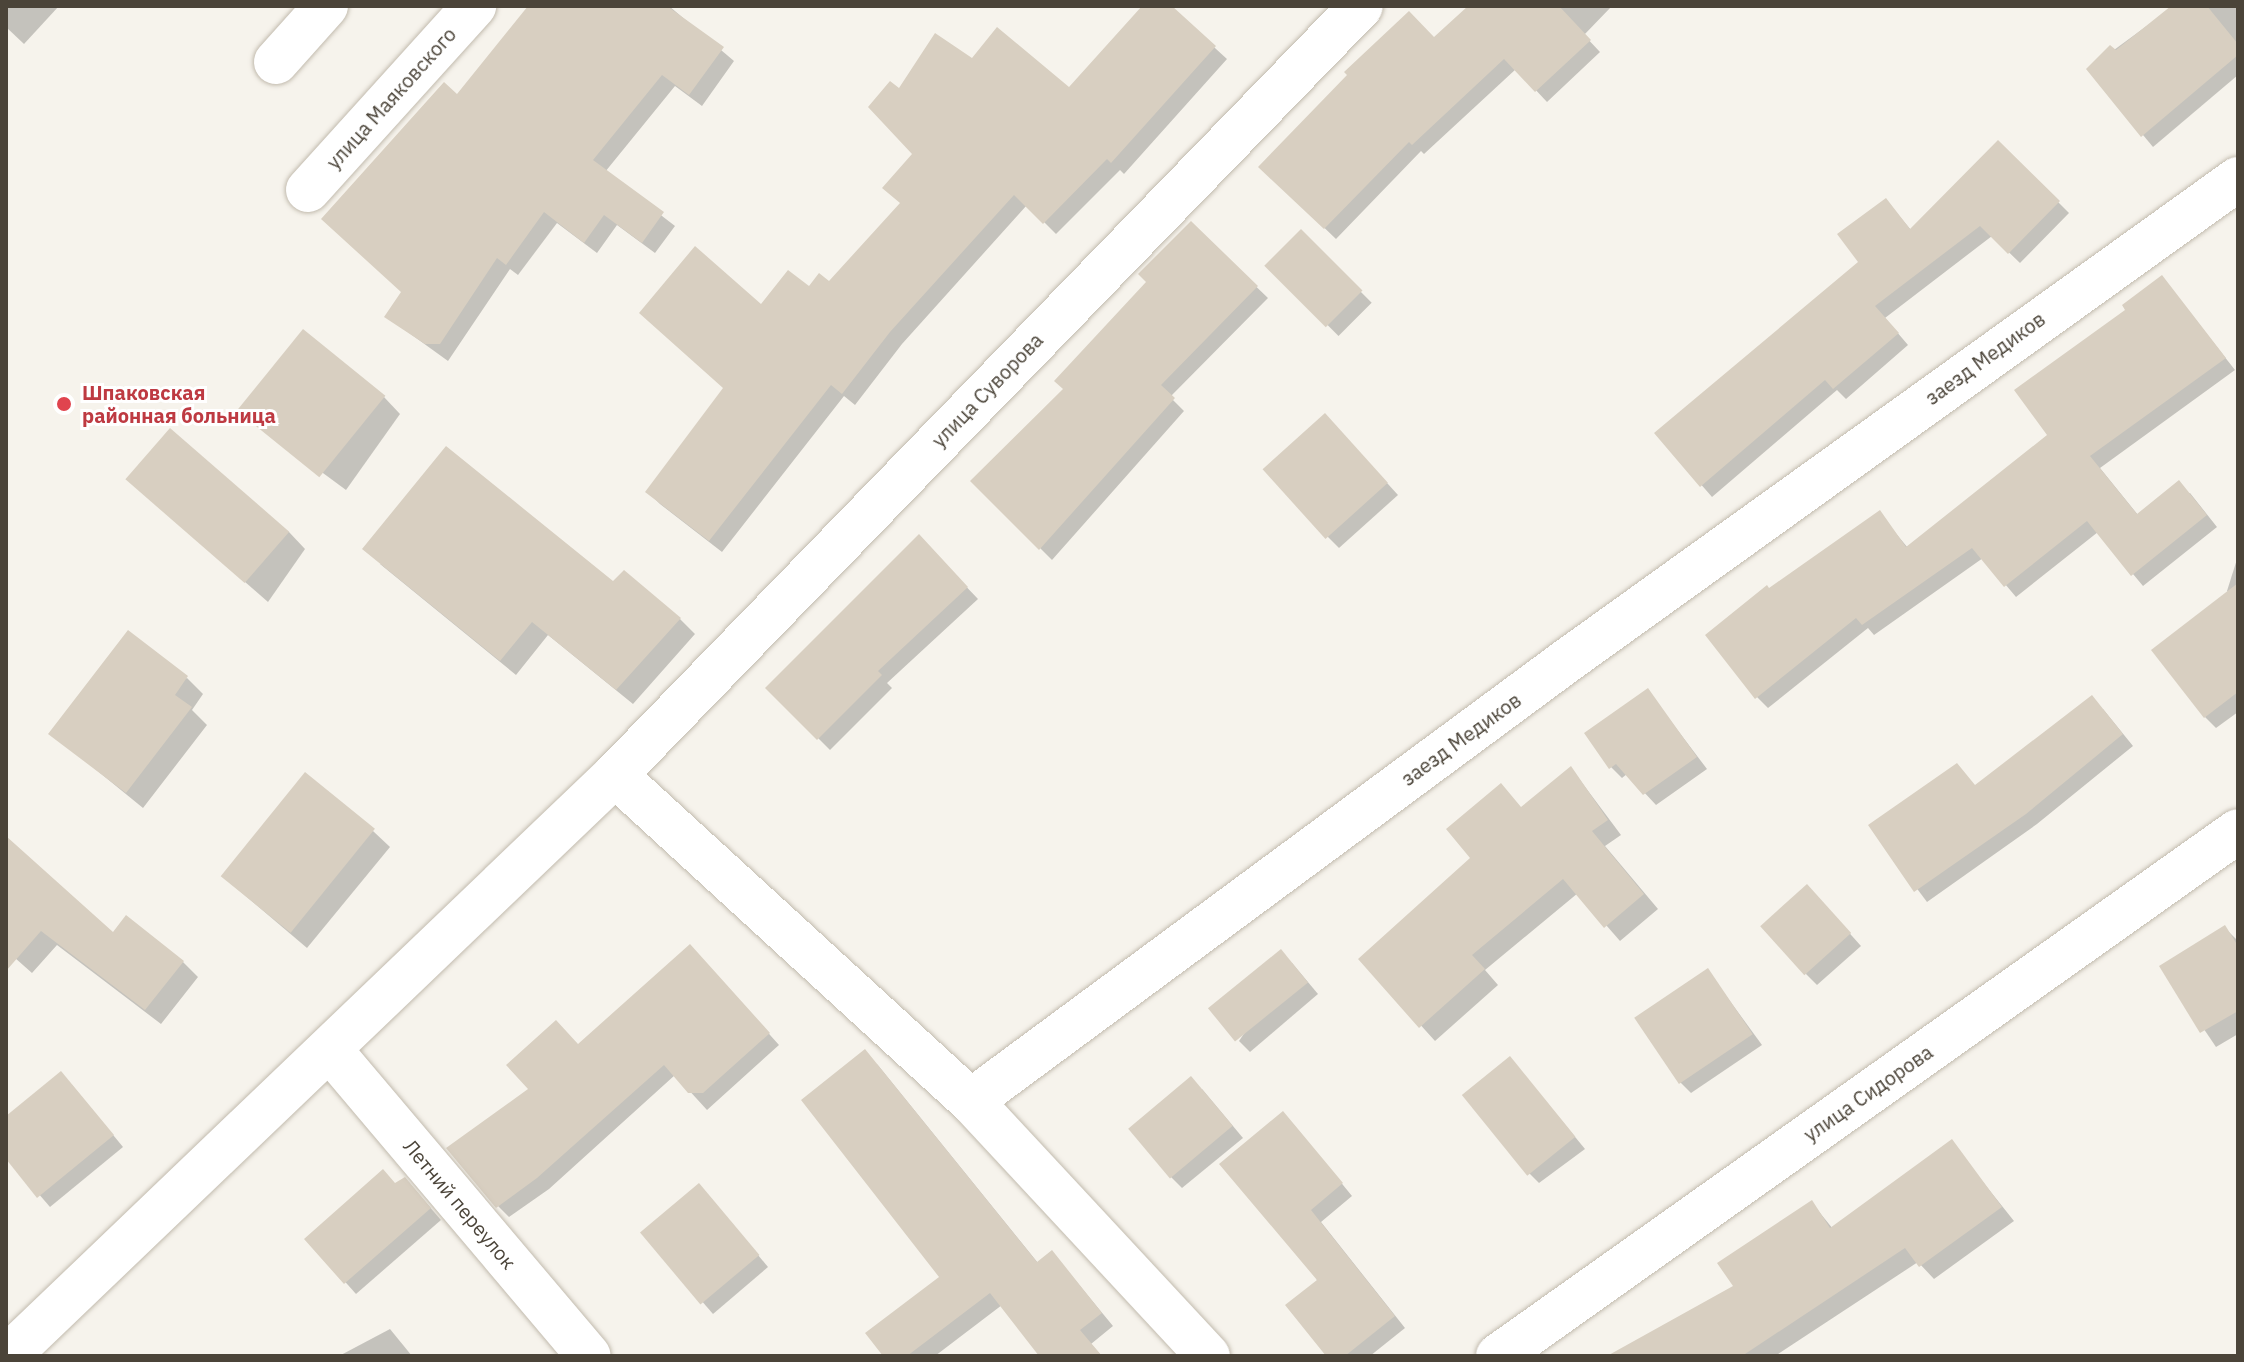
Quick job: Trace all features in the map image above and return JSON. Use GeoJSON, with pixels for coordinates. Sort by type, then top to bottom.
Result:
{"type":"FeatureCollection","features":[{"type":"Feature","properties":{"kind":"street"},"geometry":{"type":"LineString","coordinates":[[276,62],[326,6]]}},
{"type":"Feature","properties":{"kind":"street","name":"улица Маяковского"},"geometry":{"type":"LineString","coordinates":[[308,190],[474,6]]}},
{"type":"Feature","properties":{"kind":"street","name":"улица Суворова"},"geometry":{"type":"LineString","coordinates":[[8,1356],[331,1051],[615,775],[1361,6]]}},
{"type":"Feature","properties":{"kind":"street","name":"заезд Медиков"},"geometry":{"type":"LineString","coordinates":[[971,1101],[1572,657],[2238,179]]}},
{"type":"Feature","properties":{"kind":"street"},"geometry":{"type":"LineString","coordinates":[[615,775],[971,1101],[1208,1356]]}},
{"type":"Feature","properties":{"kind":"street","name":"улица Сидорова"},"geometry":{"type":"LineString","coordinates":[[1498,1356],[2238,831]]}},
{"type":"Feature","properties":{"kind":"street","name":"Летний переулок"},"geometry":{"type":"LineString","coordinates":[[331,1051],[589,1356]]}},
{"type":"Feature","properties":{"kind":"building"},"geometry":{"type":"Polygon","coordinates":[[[528,6],[667,6],[724,47],[689,95],[662,75],[593,160],[664,212],[642,243],[604,215],[584,243],[544,212],[506,265],[497,258],[440,344],[425,344],[384,317],[401,292],[321,219],[444,82],[457,94],[528,6]]]}},
{"type":"Feature","properties":{"kind":"building"},"geometry":{"type":"Polygon","coordinates":[[[1142,6],[1172,6],[1216,46],[1111,163],[1107,159],[1043,224],[1014,195],[890,332],[842,394],[831,385],[709,541],[645,492],[723,388],[639,313],[695,246],[761,304],[788,270],[809,286],[819,273],[829,281],[900,203],[882,188],[912,154],[868,107],[890,81],[899,88],[935,33],[972,58],[997,27],[1069,87],[1142,6]]]}},
{"type":"Feature","properties":{"kind":"building"},"geometry":{"type":"Polygon","coordinates":[[[1468,6],[1559,6],[1591,40],[1535,92],[1504,59],[1412,145],[1409,142],[1324,229],[1258,167],[1347,75],[1344,72],[1409,11],[1434,37],[1468,6]]]}},
{"type":"Feature","properties":{"kind":"building"},"geometry":{"type":"Polygon","coordinates":[[[2171,6],[2207,6],[2238,44],[2238,55],[2141,137],[2086,69],[2110,45],[2116,50],[2171,6]]]}},
{"type":"Feature","properties":{"kind":"building"},"geometry":{"type":"Polygon","coordinates":[[[1998,140],[2060,201],[2008,254],[1980,226],[1875,306],[1899,333],[1833,389],[1825,380],[1700,487],[1654,433],[1858,262],[1837,234],[1886,198],[1910,229],[1998,140]]]}},
{"type":"Feature","properties":{"kind":"building"},"geometry":{"type":"Polygon","coordinates":[[[1191,221],[1258,286],[1161,385],[1175,398],[1039,550],[970,481],[1063,389],[1054,381],[1146,282],[1138,274],[1191,221]]]}},
{"type":"Feature","properties":{"kind":"building"},"geometry":{"type":"Polygon","coordinates":[[[1301,229],[1363,291],[1326,327],[1264,266],[1301,229]]]}},
{"type":"Feature","properties":{"kind":"building"},"geometry":{"type":"Polygon","coordinates":[[[2162,275],[2226,358],[2090,456],[2137,514],[2179,480],[2207,515],[2131,576],[2087,521],[2004,587],[1972,548],[1862,625],[1856,618],[1755,699],[1705,635],[1767,585],[1769,588],[1880,510],[1906,547],[2047,435],[2014,390],[2125,310],[2122,305],[2162,275]]]}},
{"type":"Feature","properties":{"kind":"building"},"geometry":{"type":"Polygon","coordinates":[[[303,329],[385,396],[319,477],[237,411],[303,329]]]}},
{"type":"Feature","properties":{"kind":"building"},"geometry":{"type":"Polygon","coordinates":[[[1325,413],[1388,483],[1325,539],[1263,469],[1325,413]]]}},
{"type":"Feature","properties":{"kind":"building"},"geometry":{"type":"Polygon","coordinates":[[[170,428],[289,532],[245,583],[125,479],[170,428]]]}},
{"type":"Feature","properties":{"kind":"building"},"geometry":{"type":"Polygon","coordinates":[[[446,446],[613,581],[624,570],[681,618],[616,690],[532,622],[500,661],[362,549],[446,446]]]}},
{"type":"Feature","properties":{"kind":"building"},"geometry":{"type":"Polygon","coordinates":[[[919,534],[968,587],[878,671],[882,675],[817,740],[765,688],[919,534]]]}},
{"type":"Feature","properties":{"kind":"building"},"geometry":{"type":"Polygon","coordinates":[[[2238,583],[2238,692],[2204,718],[2151,650],[2238,583]]]}},
{"type":"Feature","properties":{"kind":"building"},"geometry":{"type":"Polygon","coordinates":[[[128,630],[188,676],[175,695],[192,707],[126,793],[48,734],[128,630]]]}},
{"type":"Feature","properties":{"kind":"building"},"geometry":{"type":"Polygon","coordinates":[[[1648,688],[1697,757],[1643,795],[1616,764],[1609,769],[1584,733],[1648,688]]]}},
{"type":"Feature","properties":{"kind":"building"},"geometry":{"type":"Polygon","coordinates":[[[2092,695],[2123,734],[2026,814],[1914,892],[1868,825],[1957,763],[1975,785],[2092,695]]]}},
{"type":"Feature","properties":{"kind":"building"},"geometry":{"type":"Polygon","coordinates":[[[1571,766],[1608,820],[1592,831],[1644,894],[1604,928],[1563,879],[1472,955],[1485,969],[1419,1028],[1358,959],[1470,858],[1446,829],[1501,783],[1521,807],[1571,766]]]}},
{"type":"Feature","properties":{"kind":"building"},"geometry":{"type":"Polygon","coordinates":[[[305,772],[375,829],[291,933],[221,876],[305,772]]]}},
{"type":"Feature","properties":{"kind":"building"},"geometry":{"type":"Polygon","coordinates":[[[6,836],[113,932],[126,915],[184,961],[145,1010],[41,931],[6,971],[6,836]]]}},
{"type":"Feature","properties":{"kind":"building"},"geometry":{"type":"Polygon","coordinates":[[[1807,884],[1851,933],[1804,975],[1760,926],[1807,884]]]}},
{"type":"Feature","properties":{"kind":"building"},"geometry":{"type":"Polygon","coordinates":[[[2225,925],[2238,946],[2238,1011],[2200,1033],[2159,966],[2225,925]]]}},
{"type":"Feature","properties":{"kind":"building"},"geometry":{"type":"Polygon","coordinates":[[[690,944],[770,1033],[703,1093],[688,1093],[664,1065],[537,1178],[496,1208],[446,1148],[528,1089],[506,1065],[556,1020],[578,1044],[690,944]]]}},
{"type":"Feature","properties":{"kind":"building"},"geometry":{"type":"Polygon","coordinates":[[[1281,949],[1308,982],[1235,1042],[1208,1008],[1281,949]]]}},
{"type":"Feature","properties":{"kind":"building"},"geometry":{"type":"Polygon","coordinates":[[[1708,968],[1753,1034],[1679,1084],[1634,1018],[1708,968]]]}},
{"type":"Feature","properties":{"kind":"building"},"geometry":{"type":"Polygon","coordinates":[[[865,1049],[1037,1262],[1052,1250],[1102,1313],[1080,1330],[1102,1356],[1039,1356],[990,1293],[907,1356],[883,1356],[865,1333],[939,1277],[801,1100],[865,1049]]]}},
{"type":"Feature","properties":{"kind":"building"},"geometry":{"type":"Polygon","coordinates":[[[1510,1056],[1575,1137],[1527,1176],[1462,1095],[1510,1056]]]}},
{"type":"Feature","properties":{"kind":"building"},"geometry":{"type":"Polygon","coordinates":[[[61,1071],[114,1135],[37,1198],[6,1159],[6,1116],[61,1071]]]}},
{"type":"Feature","properties":{"kind":"building"},"geometry":{"type":"Polygon","coordinates":[[[1191,1076],[1233,1126],[1170,1179],[1128,1129],[1191,1076]]]}},
{"type":"Feature","properties":{"kind":"building"},"geometry":{"type":"Polygon","coordinates":[[[1283,1111],[1343,1183],[1311,1210],[1395,1316],[1345,1356],[1326,1356],[1285,1305],[1317,1280],[1219,1164],[1283,1111]]]}},
{"type":"Feature","properties":{"kind":"building"},"geometry":{"type":"Polygon","coordinates":[[[1952,1139],[2002,1207],[1919,1267],[1905,1248],[1742,1356],[1607,1356],[1733,1286],[1717,1263],[1812,1200],[1830,1228],[1952,1139]]]}},
{"type":"Feature","properties":{"kind":"building"},"geometry":{"type":"Polygon","coordinates":[[[383,1169],[395,1183],[405,1177],[431,1208],[344,1284],[304,1239],[383,1169]]]}},
{"type":"Feature","properties":{"kind":"building"},"geometry":{"type":"Polygon","coordinates":[[[699,1183],[759,1255],[700,1305],[640,1232],[699,1183]]]}},
{"type":"Feature","properties":{"kind":"place","name":"Шпаковская районная больница"},"geometry":{"type":"Point","coordinates":[64,404]}}]}
